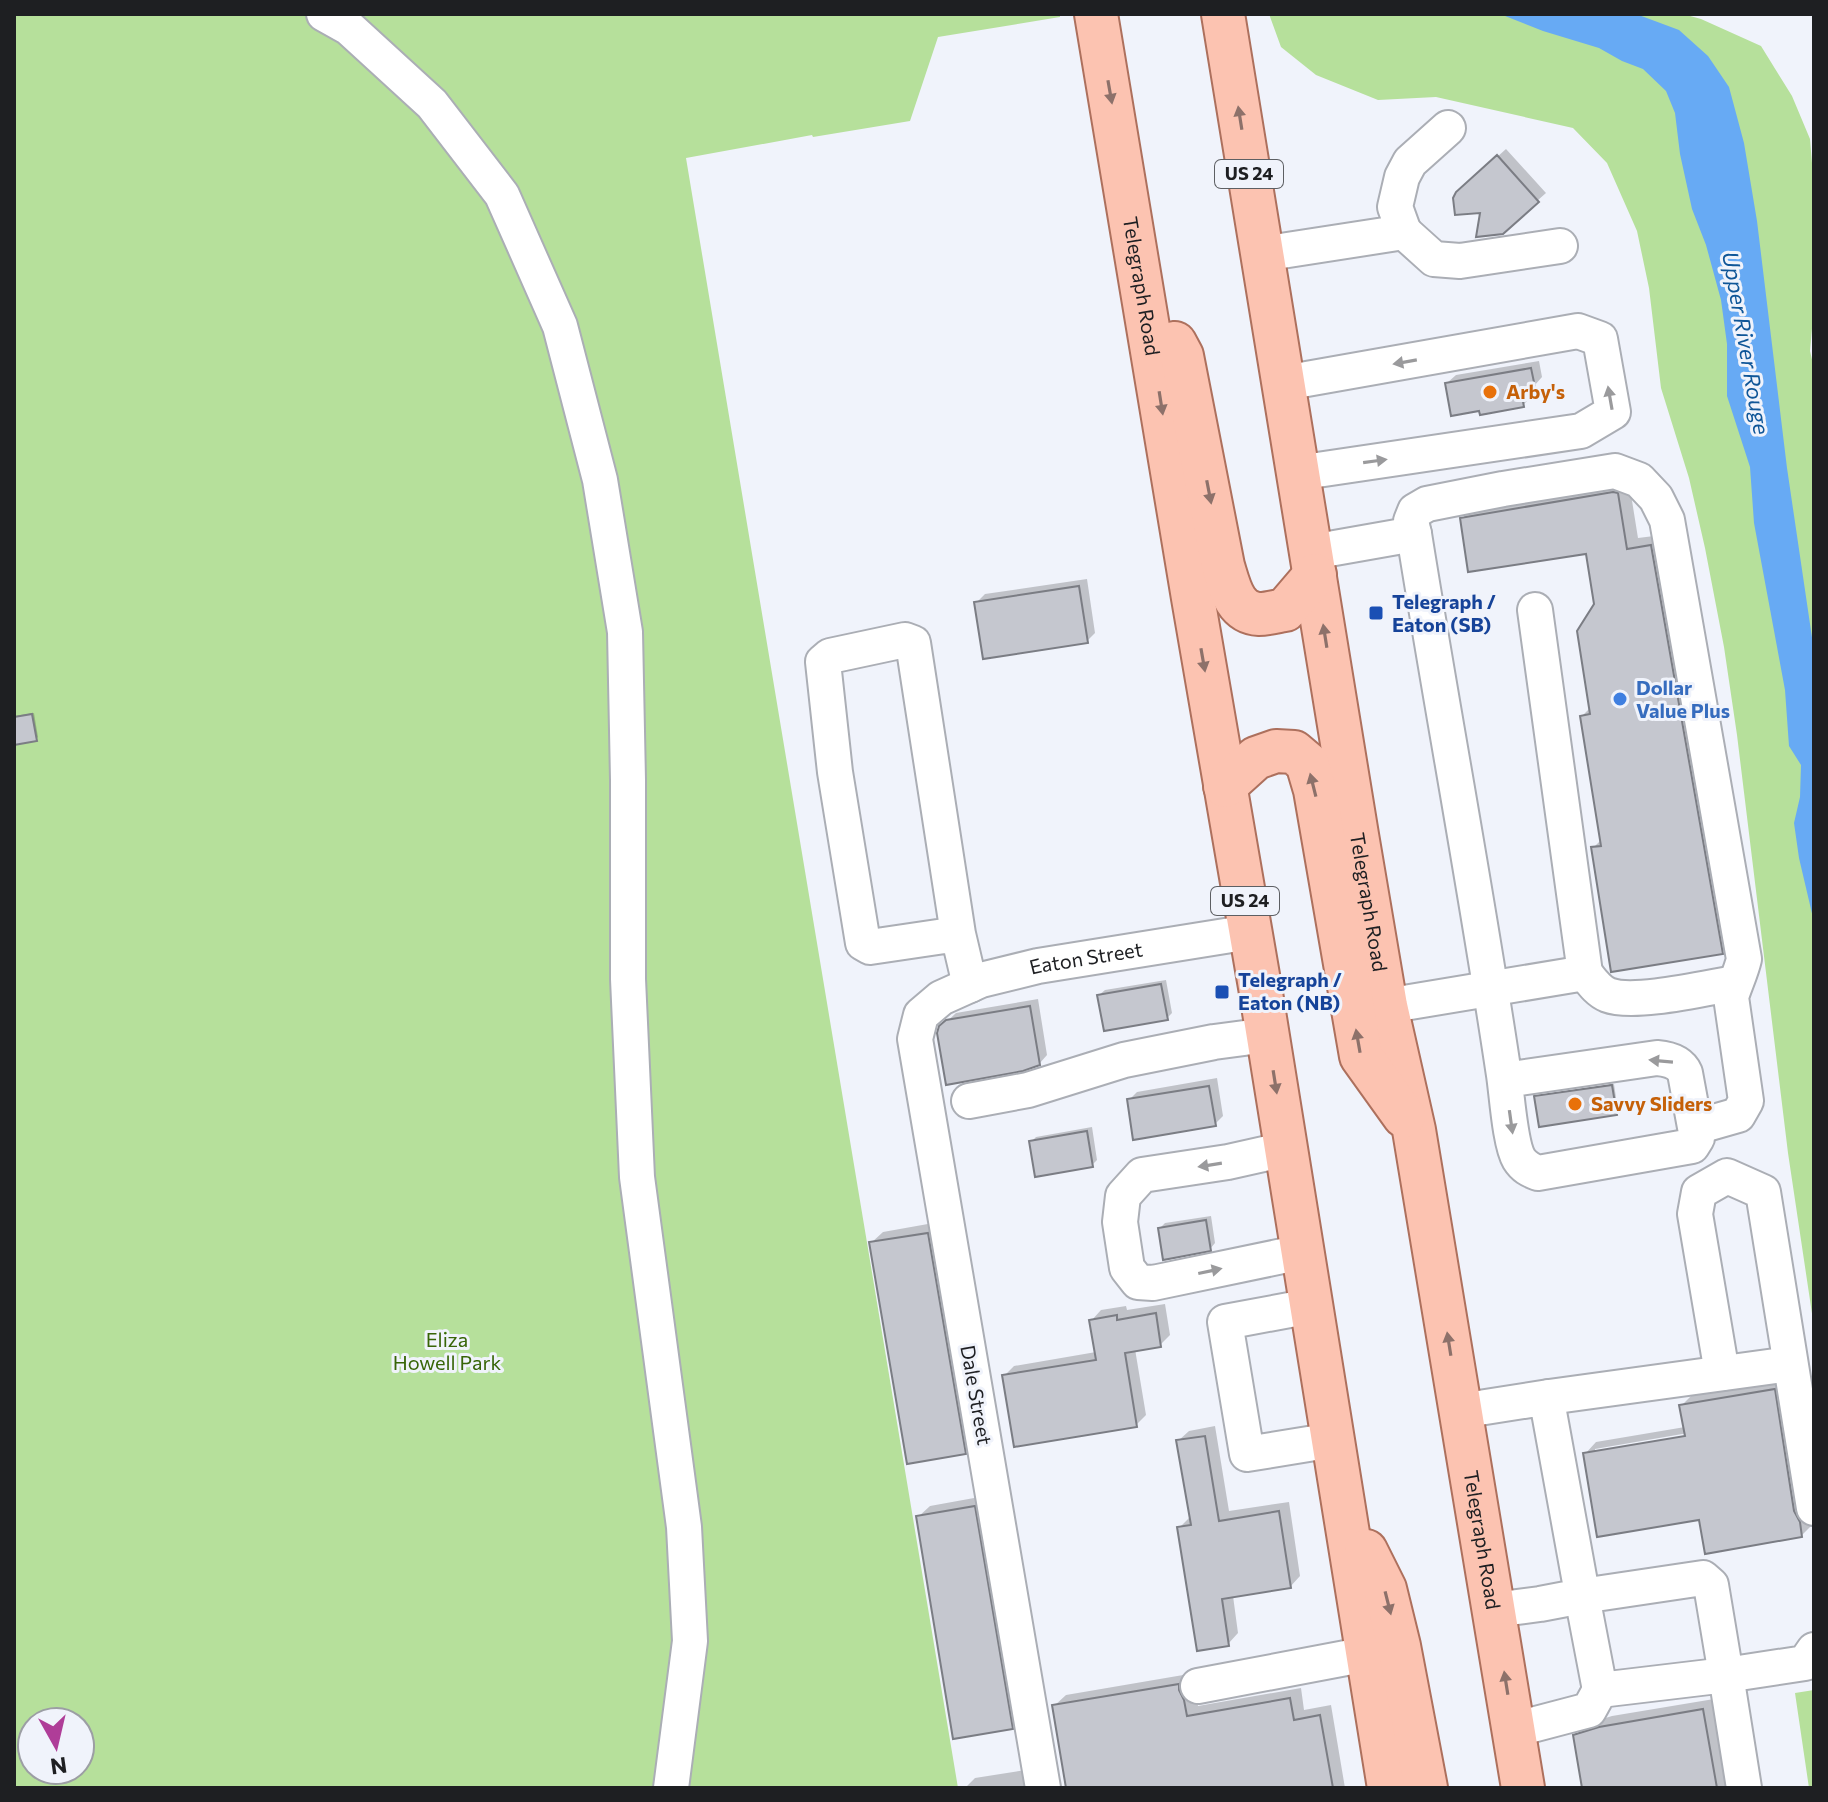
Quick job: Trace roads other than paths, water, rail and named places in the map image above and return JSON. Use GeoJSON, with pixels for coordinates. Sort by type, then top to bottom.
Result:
{"type":"FeatureCollection","features":[{"type":"Feature","properties":{"kind":"main road","name":"Telegraph Road"},"geometry":{"type":"LineString","coordinates":[[1096,14],[1286,1149],[1389,1788]]}},
{"type":"Feature","properties":{"kind":"main road","name":"Telegraph Road"},"geometry":{"type":"LineString","coordinates":[[1223,14],[1354,820],[1386,1006],[1414,1130],[1523,1788]]}},
{"type":"Feature","properties":{"kind":"main road"},"geometry":{"type":"LineString","coordinates":[[1143,287],[1182,356],[1223,566],[1233,598],[1244,609],[1258,614],[1285,610],[1314,564]]}},
{"type":"Feature","properties":{"kind":"main road"},"geometry":{"type":"LineString","coordinates":[[1225,786],[1256,758],[1276,751],[1294,752],[1307,763],[1315,790],[1361,1056],[1414,1130]]}},
{"type":"Feature","properties":{"kind":"main road"},"geometry":{"type":"LineString","coordinates":[[1344,1508],[1385,1589],[1426,1788]]}},
{"type":"Feature","properties":{"kind":"street"},"geometry":{"type":"LineString","coordinates":[[324,14],[349,28],[432,104],[502,195],[560,326],[600,480],[625,632],[628,979],[637,1177],[684,1527],[690,1641],[671,1788]]}},
{"type":"Feature","properties":{"kind":"street"},"geometry":{"type":"LineString","coordinates":[[1448,128],[1410,162],[1402,177],[1395,207],[1404,232],[1434,259],[1460,261],[1560,246]]}},
{"type":"Feature","properties":{"kind":"street"},"geometry":{"type":"LineString","coordinates":[[1262,254],[1404,232]]}},
{"type":"Feature","properties":{"kind":"street"},"geometry":{"type":"LineString","coordinates":[[1284,383],[1578,331],[1600,339],[1613,412],[1581,431],[1297,473]]}},
{"type":"Feature","properties":{"kind":"street"},"geometry":{"type":"LineString","coordinates":[[1505,1080],[1642,1060],[1673,1061],[1684,1069],[1697,1138],[1692,1146],[1538,1173],[1526,1168],[1519,1159],[1515,1148],[1411,521],[1415,511],[1427,504],[1615,471],[1639,480],[1656,498],[1667,520],[1744,959],[1731,997],[1746,1101],[1738,1115],[1696,1127]]}},
{"type":"Feature","properties":{"kind":"street"},"geometry":{"type":"LineString","coordinates":[[1314,564],[1414,534]]}},
{"type":"Feature","properties":{"kind":"street"},"geometry":{"type":"LineString","coordinates":[[1535,610],[1585,973],[1596,987],[1607,994],[1626,999],[1735,983]]}},
{"type":"Feature","properties":{"kind":"street"},"geometry":{"type":"LineString","coordinates":[[958,934],[870,947],[863,943],[835,772],[823,662],[830,656],[905,640],[913,643],[958,934],[970,985]]}},
{"type":"Feature","properties":{"kind":"street","name":"Eaton Street"},"geometry":{"type":"LineString","coordinates":[[930,1007],[941,998],[981,980],[1038,966],[1250,932]]}},
{"type":"Feature","properties":{"kind":"street"},"geometry":{"type":"LineString","coordinates":[[1386,1006],[1585,973]]}},
{"type":"Feature","properties":{"kind":"street","name":"Dale Street"},"geometry":{"type":"LineString","coordinates":[[930,1007],[921,1015],[915,1039],[1043,1788]]}},
{"type":"Feature","properties":{"kind":"street"},"geometry":{"type":"LineString","coordinates":[[969,1101],[1028,1090],[1124,1060],[1267,1035]]}},
{"type":"Feature","properties":{"kind":"street"},"geometry":{"type":"LineString","coordinates":[[1286,1149],[1228,1162],[1142,1175],[1123,1196],[1120,1222],[1127,1268],[1138,1282],[1153,1283],[1302,1252]]}},
{"type":"Feature","properties":{"kind":"street"},"geometry":{"type":"LineString","coordinates":[[1722,1373],[1695,1214],[1699,1192],[1727,1176],[1763,1192],[1814,1508]]}},
{"type":"Feature","properties":{"kind":"street"},"geometry":{"type":"LineString","coordinates":[[1311,1306],[1225,1322],[1232,1366],[1247,1454],[1333,1440]]}},
{"type":"Feature","properties":{"kind":"street"},"geometry":{"type":"LineString","coordinates":[[1460,1411],[1790,1364]]}},
{"type":"Feature","properties":{"kind":"street"},"geometry":{"type":"LineString","coordinates":[[1513,1730],[1589,1710],[1600,1690],[1549,1412],[1549,1397]]}},
{"type":"Feature","properties":{"kind":"street"},"geometry":{"type":"LineString","coordinates":[[1493,1610],[1703,1578],[1711,1585],[1744,1788]]}},
{"type":"Feature","properties":{"kind":"street"},"geometry":{"type":"LineString","coordinates":[[1600,1690],[1805,1663],[1814,1650]]}},
{"type":"Feature","properties":{"kind":"street"},"geometry":{"type":"LineString","coordinates":[[1198,1686],[1367,1654]]}},
{"type":"Feature","properties":{"kind":"water","name":"Upper River Rouge"},"geometry":{"type":"Polygon","coordinates":[[[1500,14],[1636,14],[1679,30],[1708,56],[1729,87],[1744,143],[1757,221],[1787,468],[1814,651],[1814,922],[1794,823],[1800,797],[1801,765],[1789,746],[1785,690],[1754,523],[1750,467],[1727,396],[1727,344],[1721,300],[1706,245],[1692,209],[1675,113],[1666,91],[1643,69],[1599,48],[1500,14]]]}},
{"type":"Feature","properties":{"kind":"place","name":"Arby's"},"geometry":{"type":"Point","coordinates":[1490,392]}},
{"type":"Feature","properties":{"kind":"place","name":"Telegraph / Eaton (SB)"},"geometry":{"type":"Point","coordinates":[1376,613]}},
{"type":"Feature","properties":{"kind":"place","name":"Dollar Value Plus"},"geometry":{"type":"Point","coordinates":[1620,699]}},
{"type":"Feature","properties":{"kind":"place","name":"Telegraph / Eaton (NB)"},"geometry":{"type":"Point","coordinates":[1222,992]}},
{"type":"Feature","properties":{"kind":"place","name":"Savvy Sliders"},"geometry":{"type":"Point","coordinates":[1575,1104]}},
{"type":"Feature","properties":{"kind":"park label","name":"Eliza Howell Park"},"geometry":{"type":"Point","coordinates":[447,1352]}}]}
